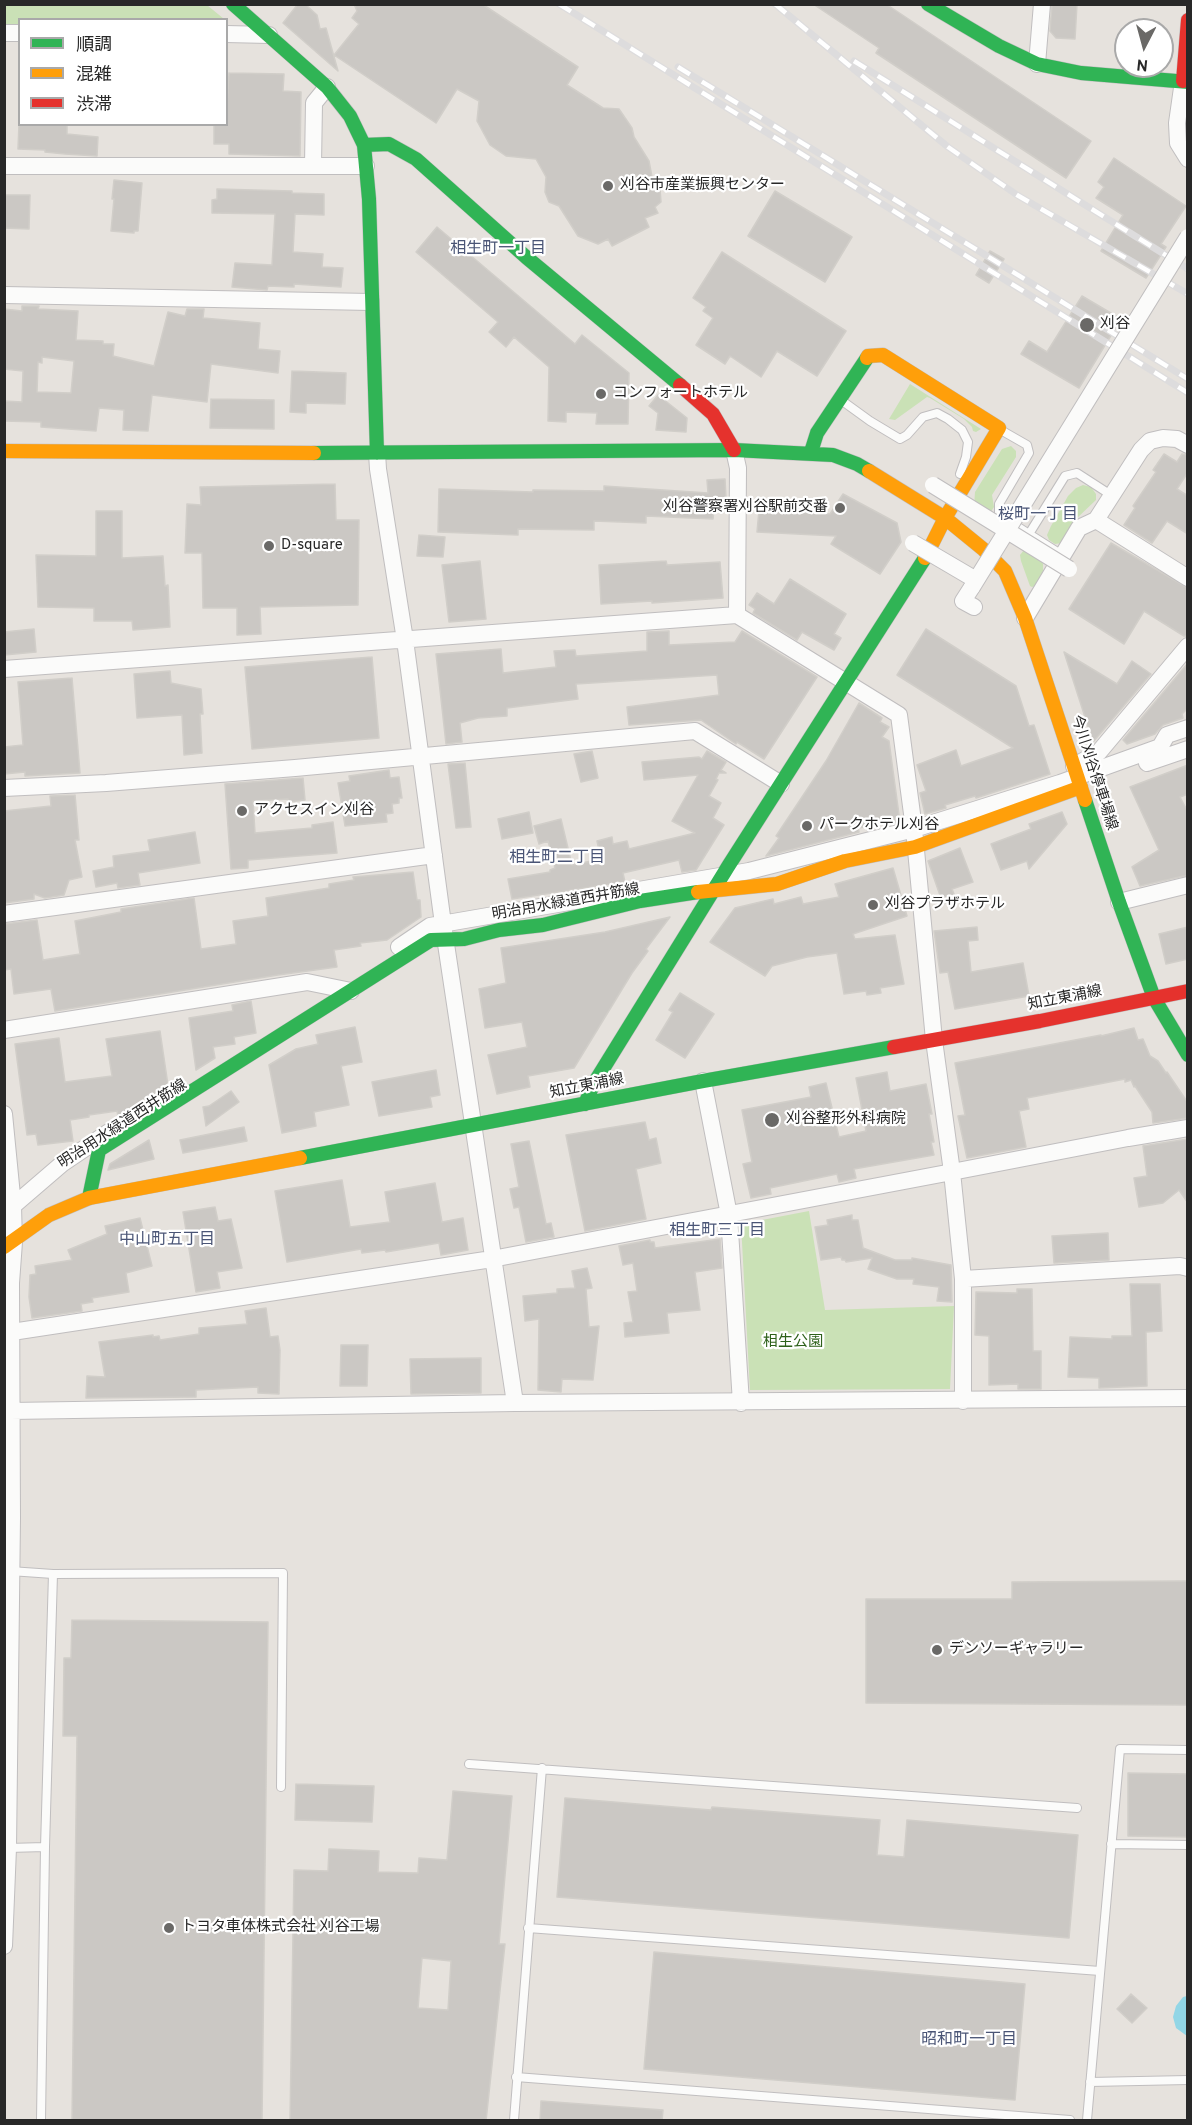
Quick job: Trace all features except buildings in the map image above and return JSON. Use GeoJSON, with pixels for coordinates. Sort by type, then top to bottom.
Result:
{"type":"FeatureCollection","features":[{"type":"Feature","properties":{"kind":"street"},"geometry":{"type":"LineString","coordinates":[[233,4],[327,87],[350,116],[364,145],[378,469],[405,640],[419,755],[515,1404]]}},
{"type":"Feature","properties":{"kind":"street"},"geometry":{"type":"LineString","coordinates":[[928,4],[953,21],[1037,64],[1081,74],[1185,82]]}},
{"type":"Feature","properties":{"kind":"street"},"geometry":{"type":"LineString","coordinates":[[1037,64],[1042,4]]}},
{"type":"Feature","properties":{"kind":"street"},"geometry":{"type":"LineString","coordinates":[[1188,20],[1185,82],[1177,123],[1178,143],[1188,159]]}},
{"type":"Feature","properties":{"kind":"street"},"geometry":{"type":"LineString","coordinates":[[228,34],[269,35]]}},
{"type":"Feature","properties":{"kind":"street"},"geometry":{"type":"LineString","coordinates":[[312,165],[314,103],[327,87]]}},
{"type":"Feature","properties":{"kind":"street"},"geometry":{"type":"LineString","coordinates":[[364,145],[389,144],[417,159],[526,257],[660,366],[713,414],[734,450],[738,468],[737,615]]}},
{"type":"Feature","properties":{"kind":"street"},"geometry":{"type":"LineString","coordinates":[[4,166],[366,166]]}},
{"type":"Feature","properties":{"kind":"street"},"geometry":{"type":"LineString","coordinates":[[974,607],[963,601],[1188,237]]}},
{"type":"Feature","properties":{"kind":"street"},"geometry":{"type":"LineString","coordinates":[[4,295],[370,302]]}},
{"type":"Feature","properties":{"kind":"street"},"geometry":{"type":"LineString","coordinates":[[585,1104],[593,1085],[723,874],[920,567],[945,518],[999,428],[883,355],[868,357],[817,433],[811,452]]}},
{"type":"Feature","properties":{"kind":"street"},"geometry":{"type":"LineString","coordinates":[[1025,618],[1065,562],[1079,528],[1096,520],[1150,441],[1163,438],[1177,439],[1188,445]]}},
{"type":"Feature","properties":{"kind":"street","name":"今川刈谷停車場線"},"geometry":{"type":"LineString","coordinates":[[4,451],[377,453],[734,450],[834,454],[857,464],[945,518],[983,549],[1005,571],[1025,618],[1119,902],[1154,998],[1188,1055]]}},
{"type":"Feature","properties":{"kind":"street"},"geometry":{"type":"LineString","coordinates":[[933,485],[1006,531],[1065,562]]}},
{"type":"Feature","properties":{"kind":"street"},"geometry":{"type":"LineString","coordinates":[[1096,520],[1188,578]]}},
{"type":"Feature","properties":{"kind":"street"},"geometry":{"type":"LineString","coordinates":[[913,543],[976,580]]}},
{"type":"Feature","properties":{"kind":"street"},"geometry":{"type":"LineString","coordinates":[[4,669],[737,615],[899,715],[914,829],[934,1040],[952,1172],[963,1279],[963,1401]]}},
{"type":"Feature","properties":{"kind":"street"},"geometry":{"type":"LineString","coordinates":[[1077,777],[1188,646]]}},
{"type":"Feature","properties":{"kind":"street","name":"明治用水緑道西井筋線"},"geometry":{"type":"LineString","coordinates":[[9,1208],[88,1145],[345,990],[430,926],[445,931],[723,874],[749,871],[914,829],[1077,777],[1160,747],[1167,735],[1188,728]]}},
{"type":"Feature","properties":{"kind":"street"},"geometry":{"type":"LineString","coordinates":[[4,788],[130,781],[695,731],[781,784]]}},
{"type":"Feature","properties":{"kind":"street"},"geometry":{"type":"LineString","coordinates":[[445,931],[464,939],[499,930],[543,925],[640,901],[714,890],[777,884],[846,861],[915,847],[1077,777],[1188,749]]}},
{"type":"Feature","properties":{"kind":"street"},"geometry":{"type":"LineString","coordinates":[[4,914],[434,855]]}},
{"type":"Feature","properties":{"kind":"street"},"geometry":{"type":"LineString","coordinates":[[1119,902],[1188,885]]}},
{"type":"Feature","properties":{"kind":"street"},"geometry":{"type":"LineString","coordinates":[[4,1030],[307,982],[345,990]]}},
{"type":"Feature","properties":{"kind":"street"},"geometry":{"type":"LineString","coordinates":[[89,1198],[99,1150],[345,990]]}},
{"type":"Feature","properties":{"kind":"street","name":"知立東浦線"},"geometry":{"type":"LineString","coordinates":[[9,1244],[49,1215],[89,1198],[703,1081],[1040,1021],[1188,991]]}},
{"type":"Feature","properties":{"kind":"street"},"geometry":{"type":"LineString","coordinates":[[703,1081],[729,1215],[741,1403]]}},
{"type":"Feature","properties":{"kind":"street"},"geometry":{"type":"LineString","coordinates":[[4,1114],[12,1332],[8,1518],[10,1571],[8,1848],[4,1946]]}},
{"type":"Feature","properties":{"kind":"street"},"geometry":{"type":"LineString","coordinates":[[12,1332],[492,1259],[1188,1128]]}},
{"type":"Feature","properties":{"kind":"street"},"geometry":{"type":"LineString","coordinates":[[963,1279],[1179,1266],[1188,1268]]}},
{"type":"Feature","properties":{"kind":"street"},"geometry":{"type":"LineString","coordinates":[[11,1411],[1188,1398]]}},
{"type":"Feature","properties":{"kind":"lane"},"geometry":{"type":"LineString","coordinates":[[840,399],[900,439],[907,435],[923,417],[937,413],[948,419],[962,430],[968,442],[966,457],[958,479],[966,484]]}},
{"type":"Feature","properties":{"kind":"lane"},"geometry":{"type":"LineString","coordinates":[[999,428],[1027,445],[1029,453],[999,504],[999,515],[1029,534],[1065,562]]}},
{"type":"Feature","properties":{"kind":"lane"},"geometry":{"type":"LineString","coordinates":[[1029,534],[1065,476],[1077,473],[1111,495]]}},
{"type":"Feature","properties":{"kind":"lane"},"geometry":{"type":"LineString","coordinates":[[10,1571],[53,1574],[283,1573],[281,1786]]}},
{"type":"Feature","properties":{"kind":"lane"},"geometry":{"type":"LineString","coordinates":[[41,2121],[45,1847],[53,1574]]}},
{"type":"Feature","properties":{"kind":"lane"},"geometry":{"type":"LineString","coordinates":[[1087,2121],[1120,1749],[1188,1750]]}},
{"type":"Feature","properties":{"kind":"lane"},"geometry":{"type":"LineString","coordinates":[[468,1764],[1077,1808]]}},
{"type":"Feature","properties":{"kind":"lane"},"geometry":{"type":"LineString","coordinates":[[514,2121],[542,1768]]}},
{"type":"Feature","properties":{"kind":"lane"},"geometry":{"type":"LineString","coordinates":[[1111,1844],[1188,1845]]}},
{"type":"Feature","properties":{"kind":"lane"},"geometry":{"type":"LineString","coordinates":[[8,1848],[45,1847]]}},
{"type":"Feature","properties":{"kind":"lane"},"geometry":{"type":"LineString","coordinates":[[528,1928],[1100,1971]]}},
{"type":"Feature","properties":{"kind":"lane"},"geometry":{"type":"LineString","coordinates":[[516,2077],[1070,2121]]}},
{"type":"Feature","properties":{"kind":"lane"},"geometry":{"type":"LineString","coordinates":[[1090,2082],[1188,2079]]}},
{"type":"Feature","properties":{"kind":"green space"},"geometry":{"type":"Polygon","coordinates":[[[4,5],[207,5],[223,18],[18,18],[18,25],[5,25],[4,5]]]}},
{"type":"Feature","properties":{"kind":"green space"},"geometry":{"type":"Polygon","coordinates":[[[910,384],[981,429],[973,431],[964,419],[927,397],[895,420],[889,419],[910,384]]]}},
{"type":"Feature","properties":{"kind":"green space"},"geometry":{"type":"Polygon","coordinates":[[[1011,446],[1016,451],[1016,457],[992,495],[994,507],[990,513],[974,507],[975,492],[1002,449],[1011,446]]]}},
{"type":"Feature","properties":{"kind":"green space"},"geometry":{"type":"Polygon","coordinates":[[[1083,485],[1091,487],[1096,494],[1096,500],[1076,519],[1062,543],[1055,544],[1049,540],[1047,535],[1051,526],[1068,496],[1083,485]]]}},
{"type":"Feature","properties":{"kind":"green space"},"geometry":{"type":"Polygon","coordinates":[[[1024,550],[1041,558],[1043,564],[1043,571],[1035,586],[1032,587],[1021,561],[1020,555],[1024,550]]]}},
{"type":"Feature","properties":{"kind":"green space","name":"相生公園"},"geometry":{"type":"Polygon","coordinates":[[[809,1211],[825,1310],[954,1306],[950,1389],[750,1390],[741,1224],[809,1211]]]}},
{"type":"Feature","properties":{"kind":"water"},"geometry":{"type":"Polygon","coordinates":[[[1188,1996],[1187,2036],[1176,2028],[1173,2017],[1176,2006],[1183,1997],[1188,1996]]]}},
{"type":"Feature","properties":{"kind":"railway"},"geometry":{"type":"LineString","coordinates":[[559,4],[1188,393]]}},
{"type":"Feature","properties":{"kind":"railway"},"geometry":{"type":"LineString","coordinates":[[775,4],[948,147],[1017,195],[1188,294]]}},
{"type":"Feature","properties":{"kind":"railway"},"geometry":{"type":"LineString","coordinates":[[854,61],[1188,269]]}},
{"type":"Feature","properties":{"kind":"railway"},"geometry":{"type":"LineString","coordinates":[[678,67],[1188,379]]}},
{"type":"Feature","properties":{"kind":"traffic: fast"},"geometry":{"type":"LineString","coordinates":[[233,4],[327,87],[350,116],[364,145],[369,199],[377,453]]}},
{"type":"Feature","properties":{"kind":"traffic: fast"},"geometry":{"type":"LineString","coordinates":[[928,4],[999,46],[1037,64],[1081,73],[1188,82]]}},
{"type":"Feature","properties":{"kind":"traffic: fast"},"geometry":{"type":"LineString","coordinates":[[364,145],[389,144],[416,159],[526,257],[680,385]]}},
{"type":"Feature","properties":{"kind":"traffic: fast"},"geometry":{"type":"LineString","coordinates":[[811,452],[817,433],[867,358]]}},
{"type":"Feature","properties":{"kind":"traffic: fast"},"geometry":{"type":"LineString","coordinates":[[314,453],[734,450],[833,455],[869,471]]}},
{"type":"Feature","properties":{"kind":"traffic: fast"},"geometry":{"type":"LineString","coordinates":[[585,1104],[593,1085],[729,865],[925,558]]}},
{"type":"Feature","properties":{"kind":"traffic: fast"},"geometry":{"type":"LineString","coordinates":[[1085,800],[1154,998],[1188,1055]]}},
{"type":"Feature","properties":{"kind":"traffic: fast"},"geometry":{"type":"LineString","coordinates":[[89,1198],[99,1150],[431,940],[464,939],[499,930],[543,925],[640,901],[698,892]]}},
{"type":"Feature","properties":{"kind":"traffic: fast"},"geometry":{"type":"LineString","coordinates":[[300,1158],[894,1047]]}},
{"type":"Feature","properties":{"kind":"traffic: slow"},"geometry":{"type":"LineString","coordinates":[[867,358],[883,355],[999,428],[945,518],[925,558]]}},
{"type":"Feature","properties":{"kind":"traffic: slow"},"geometry":{"type":"LineString","coordinates":[[4,451],[314,453]]}},
{"type":"Feature","properties":{"kind":"traffic: slow"},"geometry":{"type":"LineString","coordinates":[[869,471],[945,518],[983,549],[1005,571],[1025,618],[1085,800]]}},
{"type":"Feature","properties":{"kind":"traffic: slow"},"geometry":{"type":"LineString","coordinates":[[698,892],[777,884],[845,861],[915,847],[1081,787]]}},
{"type":"Feature","properties":{"kind":"traffic: slow"},"geometry":{"type":"LineString","coordinates":[[4,1247],[49,1215],[89,1198],[300,1158]]}},
{"type":"Feature","properties":{"kind":"traffic: jam"},"geometry":{"type":"LineString","coordinates":[[1183,81],[1188,20]]}},
{"type":"Feature","properties":{"kind":"traffic: jam"},"geometry":{"type":"LineString","coordinates":[[680,385],[713,414],[734,450]]}},
{"type":"Feature","properties":{"kind":"traffic: jam"},"geometry":{"type":"LineString","coordinates":[[894,1047],[1188,991]]}},
{"type":"Feature","properties":{"kind":"place","name":"刈谷市産業振興センター"},"geometry":{"type":"Point","coordinates":[608,186]}},
{"type":"Feature","properties":{"kind":"place","name":"刈谷"},"geometry":{"type":"Point","coordinates":[1087,325]}},
{"type":"Feature","properties":{"kind":"place","name":"コンフォートホテル"},"geometry":{"type":"Point","coordinates":[601,394]}},
{"type":"Feature","properties":{"kind":"place","name":"刈谷警察署刈谷駅前交番"},"geometry":{"type":"Point","coordinates":[840,508]}},
{"type":"Feature","properties":{"kind":"place","name":"D-square"},"geometry":{"type":"Point","coordinates":[269,546]}},
{"type":"Feature","properties":{"kind":"place","name":"アクセスイン刈谷"},"geometry":{"type":"Point","coordinates":[242,811]}},
{"type":"Feature","properties":{"kind":"place","name":"パークホテル刈谷"},"geometry":{"type":"Point","coordinates":[807,826]}},
{"type":"Feature","properties":{"kind":"place","name":"刈谷プラザホテル"},"geometry":{"type":"Point","coordinates":[873,905]}},
{"type":"Feature","properties":{"kind":"place","name":"刈谷整形外科病院"},"geometry":{"type":"Point","coordinates":[772,1120]}},
{"type":"Feature","properties":{"kind":"place","name":"デンソーギャラリー"},"geometry":{"type":"Point","coordinates":[937,1650]}},
{"type":"Feature","properties":{"kind":"place","name":"トヨタ車体株式会社 刈谷工場"},"geometry":{"type":"Point","coordinates":[169,1928]}},
{"type":"Feature","properties":{"kind":"district","name":"相生町一丁目"},"geometry":{"type":"Point","coordinates":[498,250]}},
{"type":"Feature","properties":{"kind":"district","name":"桜町一丁目"},"geometry":{"type":"Point","coordinates":[1038,516]}},
{"type":"Feature","properties":{"kind":"district","name":"相生町二丁目"},"geometry":{"type":"Point","coordinates":[557,859]}},
{"type":"Feature","properties":{"kind":"district","name":"相生町三丁目"},"geometry":{"type":"Point","coordinates":[717,1232]}},
{"type":"Feature","properties":{"kind":"district","name":"中山町五丁目"},"geometry":{"type":"Point","coordinates":[167,1241]}},
{"type":"Feature","properties":{"kind":"district","name":"昭和町一丁目"},"geometry":{"type":"Point","coordinates":[969,2041]}}]}
